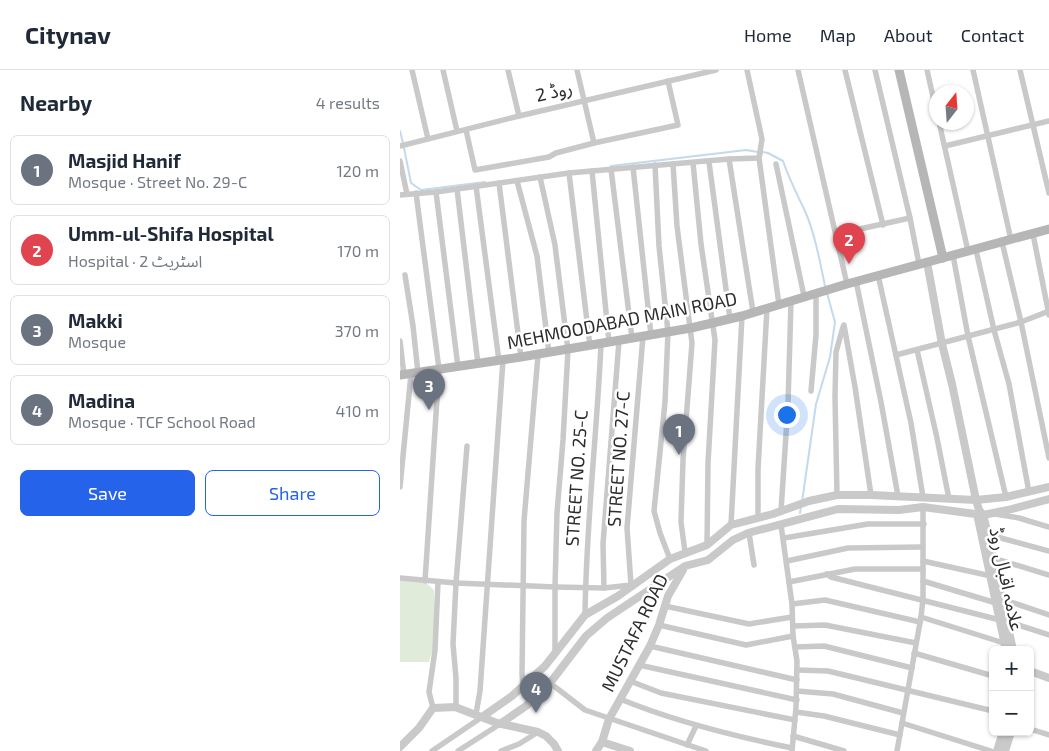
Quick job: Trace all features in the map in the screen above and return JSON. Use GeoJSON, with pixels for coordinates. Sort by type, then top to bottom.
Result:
{"type":"FeatureCollection","features":[{"type":"Feature","properties":{"kind":"main road"},"geometry":{"type":"LineString","coordinates":[[899,70],[943,258]]}},
{"type":"Feature","properties":{"kind":"main road","name":"MEHMOODABAD MAIN ROAD"},"geometry":{"type":"LineString","coordinates":[[408,374],[538,355],[691,328],[742,316],[848,283],[1049,229]]}},
{"type":"Feature","properties":{"kind":"street"},"geometry":{"type":"LineString","coordinates":[[412,70],[426,140]]}},
{"type":"Feature","properties":{"kind":"street"},"geometry":{"type":"LineString","coordinates":[[443,70],[457,131]]}},
{"type":"Feature","properties":{"kind":"street"},"geometry":{"type":"LineString","coordinates":[[508,70],[519,116]]}},
{"type":"Feature","properties":{"kind":"street"},"geometry":{"type":"LineString","coordinates":[[576,70],[594,143]]}},
{"type":"Feature","properties":{"kind":"street","name":"روڈ 2"},"geometry":{"type":"LineString","coordinates":[[401,146],[716,70]]}},
{"type":"Feature","properties":{"kind":"street"},"geometry":{"type":"LineString","coordinates":[[747,70],[762,135],[759,156],[780,304]]}},
{"type":"Feature","properties":{"kind":"street"},"geometry":{"type":"LineString","coordinates":[[798,70],[848,283],[881,402],[898,496]]}},
{"type":"Feature","properties":{"kind":"street"},"geometry":{"type":"LineString","coordinates":[[845,70],[883,225]]}},
{"type":"Feature","properties":{"kind":"street"},"geometry":{"type":"LineString","coordinates":[[875,70],[910,218],[923,263]]}},
{"type":"Feature","properties":{"kind":"street"},"geometry":{"type":"LineString","coordinates":[[927,70],[930,85]]}},
{"type":"Feature","properties":{"kind":"street"},"geometry":{"type":"LineString","coordinates":[[973,70],[988,136],[1021,322],[1049,458]]}},
{"type":"Feature","properties":{"kind":"street"},"geometry":{"type":"LineString","coordinates":[[1020,70],[1049,193]]}},
{"type":"Feature","properties":{"kind":"street"},"geometry":{"type":"LineString","coordinates":[[466,130],[475,170],[550,157],[556,153],[594,143],[678,125],[668,81]]}},
{"type":"Feature","properties":{"kind":"street"},"geometry":{"type":"LineString","coordinates":[[945,146],[1049,121]]}},
{"type":"Feature","properties":{"kind":"street"},"geometry":{"type":"LineString","coordinates":[[942,130],[1009,384],[1029,492]]}},
{"type":"Feature","properties":{"kind":"street"},"geometry":{"type":"LineString","coordinates":[[400,161],[403,194],[436,192],[569,173],[709,162],[759,156]]}},
{"type":"Feature","properties":{"kind":"street"},"geometry":{"type":"LineString","coordinates":[[729,159],[754,312]]}},
{"type":"Feature","properties":{"kind":"street"},"geometry":{"type":"LineString","coordinates":[[709,162],[730,318]]}},
{"type":"Feature","properties":{"kind":"street"},"geometry":{"type":"LineString","coordinates":[[693,163],[701,244],[715,340],[708,463],[707,545]]}},
{"type":"Feature","properties":{"kind":"street"},"geometry":{"type":"LineString","coordinates":[[673,164],[677,226],[692,343],[683,460],[681,522],[685,552]]}},
{"type":"Feature","properties":{"kind":"street"},"geometry":{"type":"LineString","coordinates":[[776,164],[804,296]]}},
{"type":"Feature","properties":{"kind":"street"},"geometry":{"type":"LineString","coordinates":[[655,165],[659,246],[668,332],[654,512],[670,559]]}},
{"type":"Feature","properties":{"kind":"street","name":"STREET NO. 27-C"},"geometry":{"type":"LineString","coordinates":[[631,584],[627,528],[647,336],[633,167]]}},
{"type":"Feature","properties":{"kind":"street"},"geometry":{"type":"LineString","coordinates":[[611,169],[632,338]]}},
{"type":"Feature","properties":{"kind":"street","name":"STREET NO. 25-C"},"geometry":{"type":"LineString","coordinates":[[585,615],[588,516],[599,386],[605,343],[592,171]]}},
{"type":"Feature","properties":{"kind":"street"},"geometry":{"type":"LineString","coordinates":[[569,173],[590,346]]}},
{"type":"Feature","properties":{"kind":"street"},"geometry":{"type":"LineString","coordinates":[[540,177],[555,246],[568,350],[557,513],[554,587],[555,652]]}},
{"type":"Feature","properties":{"kind":"street"},"geometry":{"type":"LineString","coordinates":[[517,181],[537,256],[549,353]]}},
{"type":"Feature","properties":{"kind":"street"},"geometry":{"type":"LineString","coordinates":[[499,183],[521,357]]}},
{"type":"Feature","properties":{"kind":"street"},"geometry":{"type":"LineString","coordinates":[[476,186],[501,360],[480,691],[481,716]]}},
{"type":"Feature","properties":{"kind":"street"},"geometry":{"type":"LineString","coordinates":[[457,189],[478,364]]}},
{"type":"Feature","properties":{"kind":"street"},"geometry":{"type":"LineString","coordinates":[[436,192],[458,367]]}},
{"type":"Feature","properties":{"kind":"street"},"geometry":{"type":"LineString","coordinates":[[416,193],[439,369],[425,581]]}},
{"type":"Feature","properties":{"kind":"street"},"geometry":{"type":"LineString","coordinates":[[837,234],[910,218]]}},
{"type":"Feature","properties":{"kind":"street"},"geometry":{"type":"LineString","coordinates":[[896,355],[994,330],[1049,312],[1033,234]]}},
{"type":"Feature","properties":{"kind":"street"},"geometry":{"type":"LineString","coordinates":[[953,255],[968,336],[1006,497]]}},
{"type":"Feature","properties":{"kind":"street","name":"علامہ اقبال روڈ"},"geometry":{"type":"LineString","coordinates":[[923,263],[952,384],[978,508],[993,558],[999,601],[1009,646]]}},
{"type":"Feature","properties":{"kind":"street"},"geometry":{"type":"LineString","coordinates":[[400,487],[413,326],[405,275]]}},
{"type":"Feature","properties":{"kind":"street"},"geometry":{"type":"LineString","coordinates":[[878,275],[911,423],[923,497]]}},
{"type":"Feature","properties":{"kind":"street"},"geometry":{"type":"LineString","coordinates":[[811,391],[818,293]]}},
{"type":"Feature","properties":{"kind":"street"},"geometry":{"type":"LineString","coordinates":[[781,511],[788,404],[791,302]]}},
{"type":"Feature","properties":{"kind":"street"},"geometry":{"type":"LineString","coordinates":[[758,517],[758,469],[768,308]]}},
{"type":"Feature","properties":{"kind":"street"},"geometry":{"type":"LineString","coordinates":[[731,525],[742,316]]}},
{"type":"Feature","properties":{"kind":"street"},"geometry":{"type":"LineString","coordinates":[[837,495],[834,397],[836,352],[844,324],[871,495]]}},
{"type":"Feature","properties":{"kind":"street"},"geometry":{"type":"LineString","coordinates":[[400,341],[408,374]]}},
{"type":"Feature","properties":{"kind":"street"},"geometry":{"type":"LineString","coordinates":[[604,588],[602,544],[619,341]]}},
{"type":"Feature","properties":{"kind":"street"},"geometry":{"type":"LineString","coordinates":[[917,350],[938,438],[949,499]]}},
{"type":"Feature","properties":{"kind":"street"},"geometry":{"type":"LineString","coordinates":[[523,687],[524,520],[538,355]]}},
{"type":"Feature","properties":{"kind":"street"},"geometry":{"type":"LineString","coordinates":[[456,707],[452,644],[467,446]]}},
{"type":"Feature","properties":{"kind":"street"},"geometry":{"type":"LineString","coordinates":[[458,751],[526,706],[550,683],[586,636],[614,613],[685,566],[708,560],[733,540],[749,533],[838,509],[978,508],[1006,497],[1049,487]]}},
{"type":"Feature","properties":{"kind":"street"},"geometry":{"type":"LineString","coordinates":[[432,751],[523,687],[545,666],[585,615],[618,596],[631,584],[670,559],[707,545],[731,525],[773,514],[809,501],[837,495],[871,495],[949,499],[993,514],[1019,518],[1049,527]]}},
{"type":"Feature","properties":{"kind":"street"},"geometry":{"type":"LineString","coordinates":[[993,514],[1049,499]]}},
{"type":"Feature","properties":{"kind":"street"},"geometry":{"type":"LineString","coordinates":[[897,751],[920,619],[923,581],[923,507]]}},
{"type":"Feature","properties":{"kind":"street"},"geometry":{"type":"LineString","coordinates":[[784,538],[868,524],[924,524]]}},
{"type":"Feature","properties":{"kind":"street"},"geometry":{"type":"LineString","coordinates":[[620,700],[659,715],[696,726],[792,749],[797,691],[796,647],[793,636],[792,604],[781,525]]}},
{"type":"Feature","properties":{"kind":"street"},"geometry":{"type":"LineString","coordinates":[[749,533],[754,565]]}},
{"type":"Feature","properties":{"kind":"street"},"geometry":{"type":"LineString","coordinates":[[985,533],[1049,552]]}},
{"type":"Feature","properties":{"kind":"street","name":"علامہ اقبال روڈ"},"geometry":{"type":"LineString","coordinates":[[985,533],[991,576],[999,601]]}},
{"type":"Feature","properties":{"kind":"street"},"geometry":{"type":"LineString","coordinates":[[787,561],[848,548],[922,547]]}},
{"type":"Feature","properties":{"kind":"street"},"geometry":{"type":"LineString","coordinates":[[993,558],[1049,574]]}},
{"type":"Feature","properties":{"kind":"street"},"geometry":{"type":"LineString","coordinates":[[922,560],[991,576]]}},
{"type":"Feature","properties":{"kind":"street","name":"MUSTAFA ROAD"},"geometry":{"type":"LineString","coordinates":[[596,751],[602,742],[609,719],[650,646],[665,606],[685,566]]}},
{"type":"Feature","properties":{"kind":"street"},"geometry":{"type":"LineString","coordinates":[[789,582],[854,569],[923,569]]}},
{"type":"Feature","properties":{"kind":"street"},"geometry":{"type":"LineString","coordinates":[[827,574],[831,577],[1003,621],[1049,636]]}},
{"type":"Feature","properties":{"kind":"street"},"geometry":{"type":"LineString","coordinates":[[400,578],[456,583],[585,588],[604,588],[631,584]]}},
{"type":"Feature","properties":{"kind":"street"},"geometry":{"type":"LineString","coordinates":[[923,581],[1049,615]]}},
{"type":"Feature","properties":{"kind":"street"},"geometry":{"type":"LineString","coordinates":[[400,747],[420,728],[433,708],[429,692],[435,650],[438,582]]}},
{"type":"Feature","properties":{"kind":"street"},"geometry":{"type":"LineString","coordinates":[[792,604],[825,600],[920,619],[1006,646]]}},
{"type":"Feature","properties":{"kind":"street"},"geometry":{"type":"LineString","coordinates":[[665,606],[749,624],[792,617]]}},
{"type":"Feature","properties":{"kind":"street"},"geometry":{"type":"LineString","coordinates":[[659,625],[746,645],[793,636]]}},
{"type":"Feature","properties":{"kind":"street"},"geometry":{"type":"LineString","coordinates":[[793,626],[825,625],[916,643]]}},
{"type":"Feature","properties":{"kind":"street"},"geometry":{"type":"LineString","coordinates":[[650,646],[797,680]]}},
{"type":"Feature","properties":{"kind":"street"},"geometry":{"type":"LineString","coordinates":[[796,647],[824,646],[912,668]]}},
{"type":"Feature","properties":{"kind":"street"},"geometry":{"type":"LineString","coordinates":[[914,653],[989,675]]}},
{"type":"Feature","properties":{"kind":"street"},"geometry":{"type":"LineString","coordinates":[[639,665],[796,700]]}},
{"type":"Feature","properties":{"kind":"street"},"geometry":{"type":"LineString","coordinates":[[797,670],[828,671],[989,710]]}},
{"type":"Feature","properties":{"kind":"street"},"geometry":{"type":"LineString","coordinates":[[1034,672],[1049,678]]}},
{"type":"Feature","properties":{"kind":"street"},"geometry":{"type":"LineString","coordinates":[[630,681],[661,693],[795,720]]}},
{"type":"Feature","properties":{"kind":"street"},"geometry":{"type":"LineString","coordinates":[[550,683],[585,710],[688,747],[706,751]]}},
{"type":"Feature","properties":{"kind":"street"},"geometry":{"type":"LineString","coordinates":[[797,691],[833,694],[903,714]]}},
{"type":"Feature","properties":{"kind":"street"},"geometry":{"type":"LineString","coordinates":[[433,708],[456,707],[498,724],[538,732],[546,736],[558,751]]}},
{"type":"Feature","properties":{"kind":"street"},"geometry":{"type":"LineString","coordinates":[[796,712],[824,716],[900,735]]}},
{"type":"Feature","properties":{"kind":"street"},"geometry":{"type":"LineString","coordinates":[[902,722],[991,751]]}},
{"type":"Feature","properties":{"kind":"street"},"geometry":{"type":"LineString","coordinates":[[688,747],[696,726]]}},
{"type":"Feature","properties":{"kind":"street"},"geometry":{"type":"LineString","coordinates":[[1034,730],[1049,735]]}},
{"type":"Feature","properties":{"kind":"street"},"geometry":{"type":"LineString","coordinates":[[501,751],[520,744],[538,732]]}},
{"type":"Feature","properties":{"kind":"street"},"geometry":{"type":"LineString","coordinates":[[793,736],[844,751]]}},
{"type":"Feature","properties":{"kind":"street"},"geometry":{"type":"LineString","coordinates":[[997,751],[1001,736]]}},
{"type":"Feature","properties":{"kind":"street"},"geometry":{"type":"LineString","coordinates":[[1005,751],[1010,736]]}},
{"type":"Feature","properties":{"kind":"street"},"geometry":{"type":"LineString","coordinates":[[602,742],[630,751]]}},
{"type":"Feature","properties":{"kind":"green space"},"geometry":{"type":"Polygon","coordinates":[[[400,580],[425,582],[434,590],[434,644],[429,662],[400,662],[400,580]]]}},
{"type":"Feature","properties":{"kind":"waterway"},"geometry":{"type":"LineString","coordinates":[[400,131],[403,143]]}},
{"type":"Feature","properties":{"kind":"waterway"},"geometry":{"type":"LineString","coordinates":[[404,148],[411,183],[421,190],[485,182]]}},
{"type":"Feature","properties":{"kind":"waterway"},"geometry":{"type":"LineString","coordinates":[[611,166],[746,150],[758,152]]}},
{"type":"Feature","properties":{"kind":"waterway"},"geometry":{"type":"LineString","coordinates":[[763,152],[783,161],[812,229],[825,286]]}},
{"type":"Feature","properties":{"kind":"waterway"},"geometry":{"type":"LineString","coordinates":[[802,502],[816,404],[830,357],[835,322],[827,293]]}},
{"type":"Feature","properties":{"kind":"waterway"},"geometry":{"type":"LineString","coordinates":[[800,513],[801,506]]}},
{"type":"Feature","properties":{"kind":"place","name":"Umm-ul-Shifa Hospital"},"geometry":{"type":"Point","coordinates":[849,264]}},
{"type":"Feature","properties":{"kind":"place","name":"Makki"},"geometry":{"type":"Point","coordinates":[429,410]}},
{"type":"Feature","properties":{"kind":"place","name":"Masjid Hanif"},"geometry":{"type":"Point","coordinates":[679,455]}},
{"type":"Feature","properties":{"kind":"place","name":"Madina"},"geometry":{"type":"Point","coordinates":[536,713]}}]}
